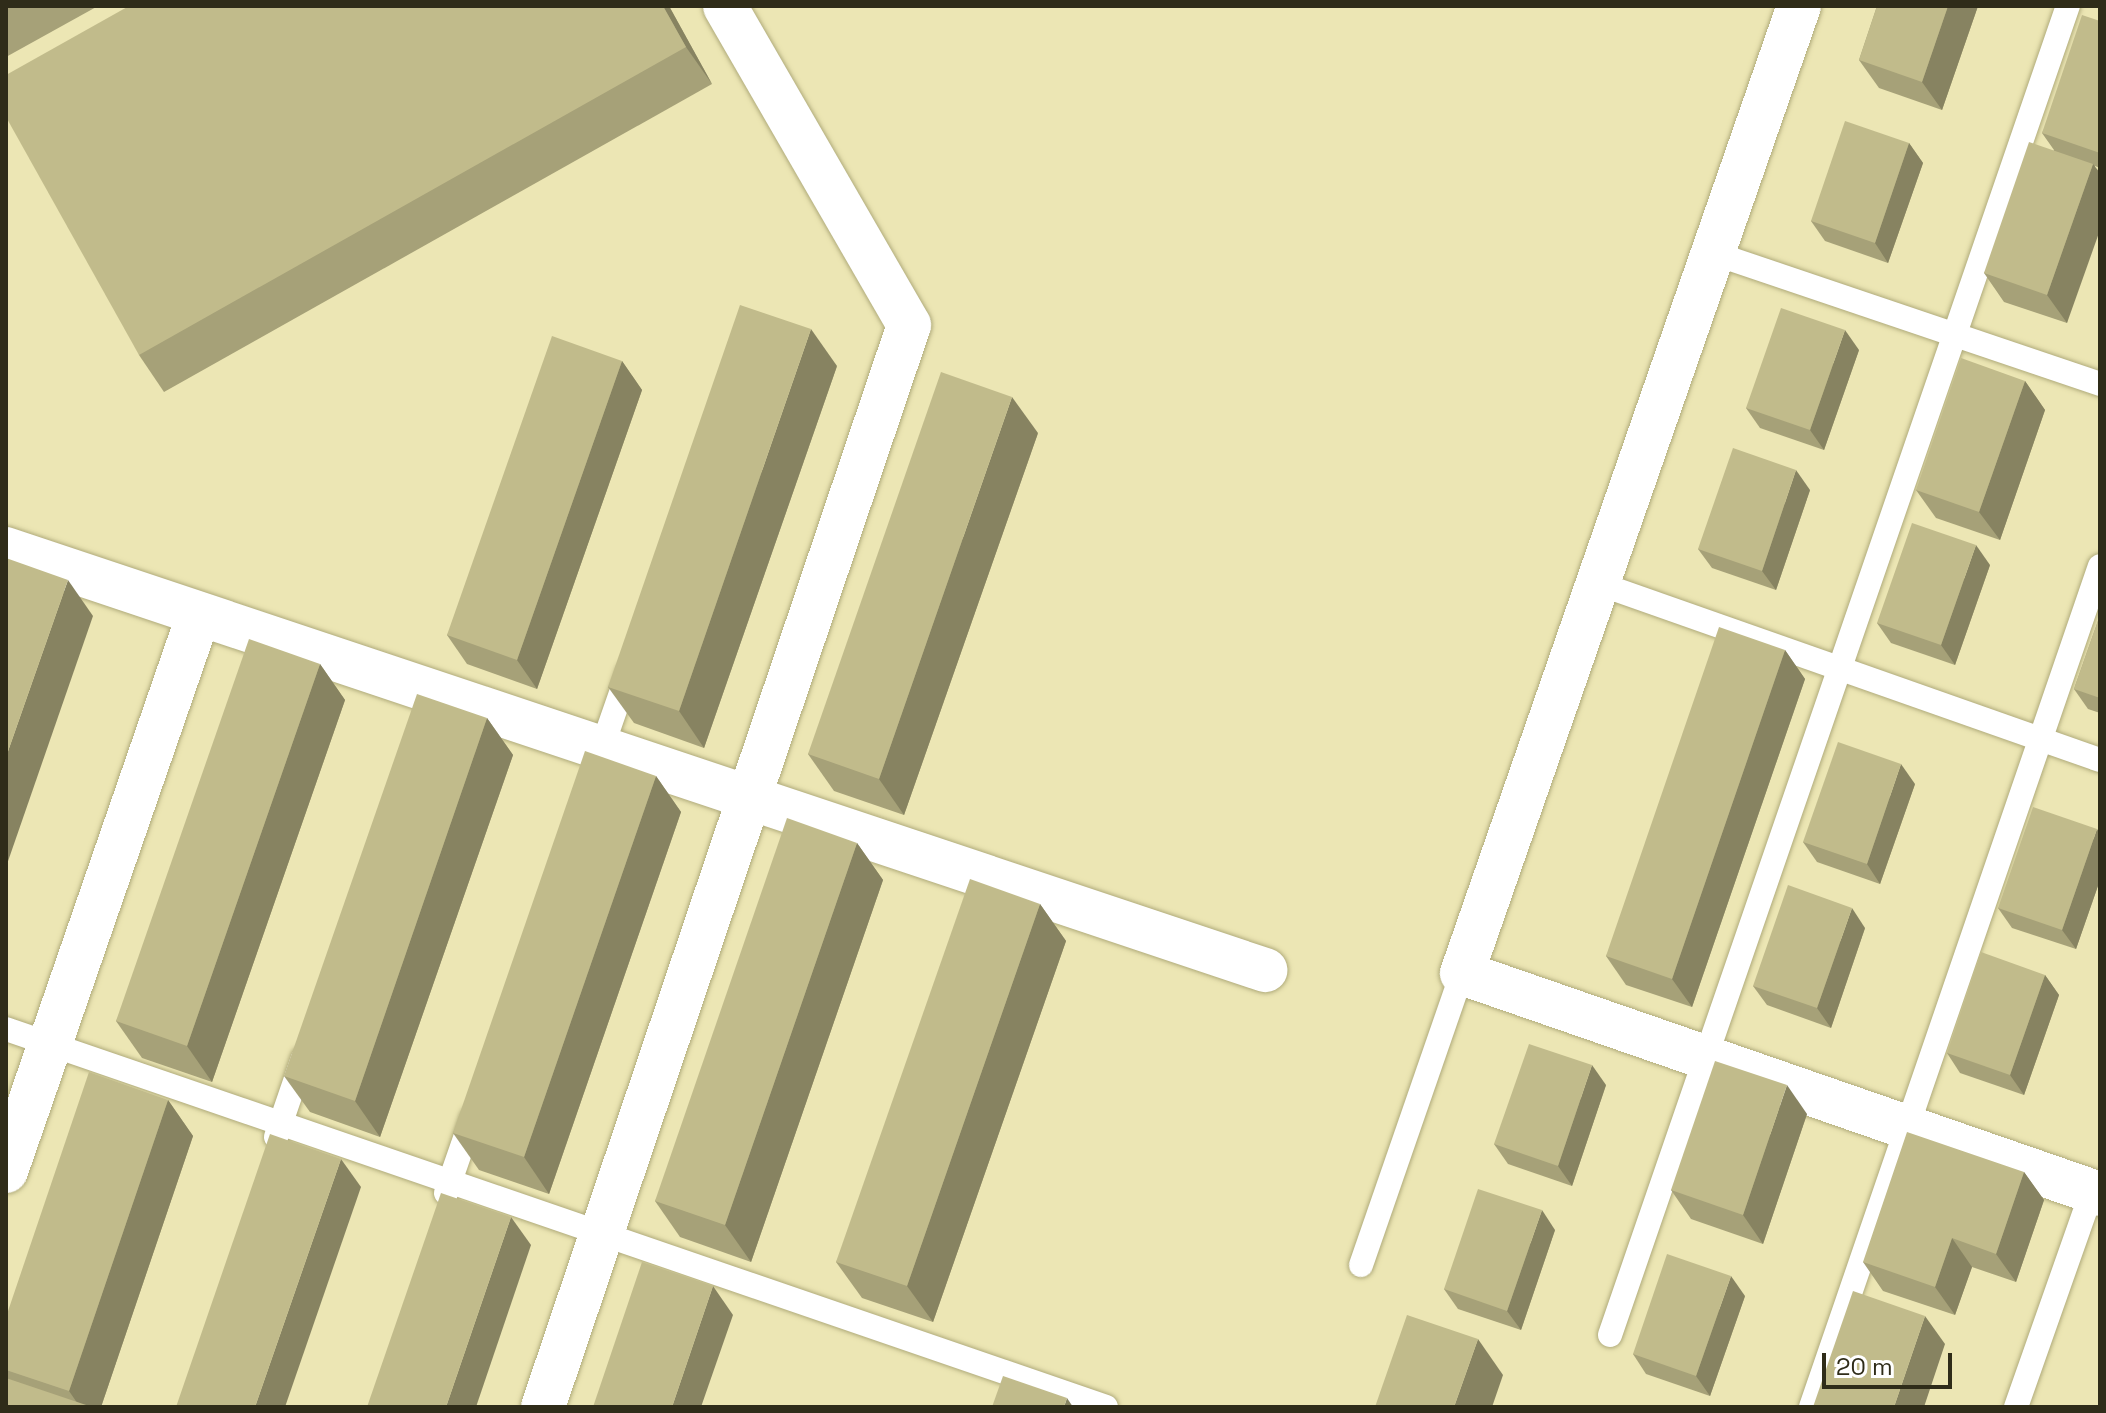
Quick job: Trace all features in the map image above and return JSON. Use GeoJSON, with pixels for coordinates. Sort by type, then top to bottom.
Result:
{"type":"FeatureCollection","features":[{"type":"Feature","properties":{"kind":"street"},"geometry":{"type":"LineString","coordinates":[[543,1407],[909,325],[725,6]]}},
{"type":"Feature","properties":{"kind":"street"},"geometry":{"type":"LineString","coordinates":[[1799,6],[1462,973],[1907,1127],[2097,1184]]}},
{"type":"Feature","properties":{"kind":"street"},"geometry":{"type":"LineString","coordinates":[[6,549],[199,614],[427,706],[597,763],[751,798],[1265,970]]}},
{"type":"Feature","properties":{"kind":"street"},"geometry":{"type":"LineString","coordinates":[[6,1171],[199,614]]}},
{"type":"Feature","properties":{"kind":"lane"},"geometry":{"type":"LineString","coordinates":[[1610,1335],[2068,6]]}},
{"type":"Feature","properties":{"kind":"lane"},"geometry":{"type":"LineString","coordinates":[[1713,253],[2100,384]]}},
{"type":"Feature","properties":{"kind":"lane"},"geometry":{"type":"LineString","coordinates":[[1811,1407],[2100,566]]}},
{"type":"Feature","properties":{"kind":"lane"},"geometry":{"type":"LineString","coordinates":[[1597,583],[2100,760]]}},
{"type":"Feature","properties":{"kind":"lane"},"geometry":{"type":"LineString","coordinates":[[597,763],[638,644]]}},
{"type":"Feature","properties":{"kind":"lane"},"geometry":{"type":"LineString","coordinates":[[1361,1265],[1462,973]]}},
{"type":"Feature","properties":{"kind":"lane"},"geometry":{"type":"LineString","coordinates":[[6,1029],[1106,1407]]}},
{"type":"Feature","properties":{"kind":"lane"},"geometry":{"type":"LineString","coordinates":[[265,1168],[312,1034]]}},
{"type":"Feature","properties":{"kind":"lane"},"geometry":{"type":"LineString","coordinates":[[440,1211],[482,1091]]}},
{"type":"Feature","properties":{"kind":"lane"},"geometry":{"type":"LineString","coordinates":[[2016,1407],[2097,1184]]}},
{"type":"Feature","properties":{"kind":"building"},"geometry":{"type":"Polygon","coordinates":[[[129,6],[663,6],[686,47],[139,355],[6,117],[6,75],[129,6]]]}},
{"type":"Feature","properties":{"kind":"building"},"geometry":{"type":"Polygon","coordinates":[[[1877,6],[1948,6],[1922,82],[1859,60],[1877,6]]]}},
{"type":"Feature","properties":{"kind":"building"},"geometry":{"type":"Polygon","coordinates":[[[2082,15],[2100,21],[2100,153],[2042,133],[2082,15]]]}},
{"type":"Feature","properties":{"kind":"building"},"geometry":{"type":"Polygon","coordinates":[[[1845,121],[1909,143],[1875,243],[1811,221],[1845,121]]]}},
{"type":"Feature","properties":{"kind":"building"},"geometry":{"type":"Polygon","coordinates":[[[2029,142],[2093,164],[2047,295],[1984,273],[2029,142]]]}},
{"type":"Feature","properties":{"kind":"building"},"geometry":{"type":"Polygon","coordinates":[[[740,305],[811,329],[679,711],[608,687],[740,305]]]}},
{"type":"Feature","properties":{"kind":"building"},"geometry":{"type":"Polygon","coordinates":[[[1781,308],[1845,330],[1810,430],[1746,408],[1781,308]]]}},
{"type":"Feature","properties":{"kind":"building"},"geometry":{"type":"Polygon","coordinates":[[[552,336],[622,361],[517,660],[447,635],[552,336]]]}},
{"type":"Feature","properties":{"kind":"building"},"geometry":{"type":"Polygon","coordinates":[[[1961,358],[2025,381],[1979,512],[1916,490],[1961,358]]]}},
{"type":"Feature","properties":{"kind":"building"},"geometry":{"type":"Polygon","coordinates":[[[941,372],[1012,397],[879,779],[808,754],[941,372]]]}},
{"type":"Feature","properties":{"kind":"building"},"geometry":{"type":"Polygon","coordinates":[[[1733,448],[1796,470],[1762,571],[1698,549],[1733,448]]]}},
{"type":"Feature","properties":{"kind":"building"},"geometry":{"type":"Polygon","coordinates":[[[1912,523],[1976,545],[1941,645],[1877,623],[1912,523]]]}},
{"type":"Feature","properties":{"kind":"building"},"geometry":{"type":"Polygon","coordinates":[[[6,558],[68,580],[6,757],[6,558]]]}},
{"type":"Feature","properties":{"kind":"building"},"geometry":{"type":"Polygon","coordinates":[[[2100,615],[2100,698],[2074,689],[2100,615]]]}},
{"type":"Feature","properties":{"kind":"building"},"geometry":{"type":"Polygon","coordinates":[[[1719,627],[1785,650],[1672,979],[1606,956],[1719,627]]]}},
{"type":"Feature","properties":{"kind":"building"},"geometry":{"type":"Polygon","coordinates":[[[249,639],[320,664],[187,1046],[116,1021],[249,639]]]}},
{"type":"Feature","properties":{"kind":"building"},"geometry":{"type":"Polygon","coordinates":[[[417,694],[487,718],[355,1101],[284,1076],[417,694]]]}},
{"type":"Feature","properties":{"kind":"building"},"geometry":{"type":"Polygon","coordinates":[[[1838,742],[1901,764],[1867,864],[1803,842],[1838,742]]]}},
{"type":"Feature","properties":{"kind":"building"},"geometry":{"type":"Polygon","coordinates":[[[585,751],[656,776],[524,1157],[453,1133],[585,751]]]}},
{"type":"Feature","properties":{"kind":"building"},"geometry":{"type":"Polygon","coordinates":[[[2033,807],[2097,829],[2062,930],[1998,908],[2033,807]]]}},
{"type":"Feature","properties":{"kind":"building"},"geometry":{"type":"Polygon","coordinates":[[[787,818],[857,843],[725,1225],[655,1201],[787,818]]]}},
{"type":"Feature","properties":{"kind":"building"},"geometry":{"type":"Polygon","coordinates":[[[970,879],[1040,904],[907,1286],[836,1262],[970,879]]]}},
{"type":"Feature","properties":{"kind":"building"},"geometry":{"type":"Polygon","coordinates":[[[1788,885],[1852,908],[1817,1008],[1753,986],[1788,885]]]}},
{"type":"Feature","properties":{"kind":"building"},"geometry":{"type":"Polygon","coordinates":[[[1981,952],[2045,975],[2010,1075],[1947,1053],[1981,952]]]}},
{"type":"Feature","properties":{"kind":"building"},"geometry":{"type":"Polygon","coordinates":[[[1529,1044],[1592,1065],[1558,1166],[1494,1144],[1529,1044]]]}},
{"type":"Feature","properties":{"kind":"building"},"geometry":{"type":"Polygon","coordinates":[[[1715,1061],[1787,1085],[1743,1215],[1671,1190],[1715,1061]]]}},
{"type":"Feature","properties":{"kind":"building"},"geometry":{"type":"Polygon","coordinates":[[[89,1072],[168,1100],[69,1391],[6,1370],[6,1317],[89,1072]]]}},
{"type":"Feature","properties":{"kind":"building"},"geometry":{"type":"Polygon","coordinates":[[[1907,1132],[2024,1172],[1996,1254],[1952,1238],[1935,1287],[1863,1262],[1907,1132]]]}},
{"type":"Feature","properties":{"kind":"building"},"geometry":{"type":"Polygon","coordinates":[[[270,1134],[341,1159],[255,1407],[176,1407],[270,1134]]]}},
{"type":"Feature","properties":{"kind":"building"},"geometry":{"type":"Polygon","coordinates":[[[1478,1189],[1542,1210],[1507,1311],[1444,1289],[1478,1189]]]}},
{"type":"Feature","properties":{"kind":"building"},"geometry":{"type":"Polygon","coordinates":[[[441,1193],[511,1217],[446,1407],[367,1407],[441,1193]]]}},
{"type":"Feature","properties":{"kind":"building"},"geometry":{"type":"Polygon","coordinates":[[[1667,1254],[1731,1276],[1696,1376],[1633,1354],[1667,1254]]]}},
{"type":"Feature","properties":{"kind":"building"},"geometry":{"type":"Polygon","coordinates":[[[642,1262],[713,1286],[672,1407],[593,1407],[642,1262]]]}},
{"type":"Feature","properties":{"kind":"building"},"geometry":{"type":"Polygon","coordinates":[[[1853,1291],[1925,1316],[1894,1407],[1813,1407],[1853,1291]]]}},
{"type":"Feature","properties":{"kind":"building"},"geometry":{"type":"Polygon","coordinates":[[[1407,1315],[1478,1339],[1454,1407],[1375,1407],[1407,1315]]]}},
{"type":"Feature","properties":{"kind":"building"},"geometry":{"type":"Polygon","coordinates":[[[1003,1376],[1067,1398],[1064,1407],[992,1407],[1003,1376]]]}},
{"type":"Feature","properties":{"kind":"building"},"geometry":{"type":"Polygon","coordinates":[[[6,1378],[92,1407],[6,1407],[6,1378]]]}}]}
